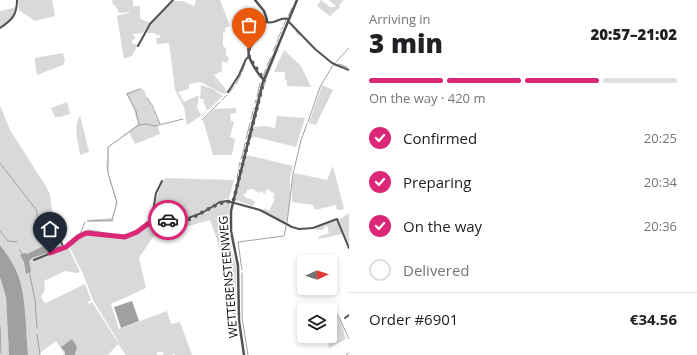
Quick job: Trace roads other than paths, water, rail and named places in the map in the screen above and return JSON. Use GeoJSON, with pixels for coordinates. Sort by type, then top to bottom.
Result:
{"type":"FeatureCollection","features":[{"type":"Feature","properties":{"kind":"street"},"geometry":{"type":"LineString","coordinates":[[0,28],[7,24],[16,13],[17,0]]}},
{"type":"Feature","properties":{"kind":"street"},"geometry":{"type":"LineString","coordinates":[[138,46],[150,24],[173,0]]}},
{"type":"Feature","properties":{"kind":"street"},"geometry":{"type":"LineString","coordinates":[[255,0],[266,15],[267,22],[249,49],[249,57],[264,80]]}},
{"type":"Feature","properties":{"kind":"street","name":"WETTERENSTEENWEG"},"geometry":{"type":"LineString","coordinates":[[244,355],[239,321],[238,266],[231,232],[231,211],[264,80],[297,0]]}},
{"type":"Feature","properties":{"kind":"street"},"geometry":{"type":"LineString","coordinates":[[267,22],[271,23],[283,18],[288,20],[315,49],[332,63],[349,70]]}},
{"type":"Feature","properties":{"kind":"street"},"geometry":{"type":"LineString","coordinates":[[228,92],[239,75],[246,59],[249,57]]}},
{"type":"Feature","properties":{"kind":"street"},"geometry":{"type":"LineString","coordinates":[[153,220],[152,217],[156,194],[162,181]]}},
{"type":"Feature","properties":{"kind":"street"},"geometry":{"type":"LineString","coordinates":[[34,260],[64,249],[78,237],[86,233],[125,237],[137,232],[153,220],[183,220],[202,213],[224,201],[233,202],[260,210],[292,227],[299,229],[313,228],[337,219],[349,248]]}},
{"type":"Feature","properties":{"kind":"street"},"geometry":{"type":"LineString","coordinates":[[54,224],[64,249]]}},
{"type":"Feature","properties":{"kind":"street"},"geometry":{"type":"LineString","coordinates":[[345,318],[349,315]]}},
{"type":"Feature","properties":{"kind":"waterway"},"geometry":{"type":"LineString","coordinates":[[288,16],[292,8]]}},
{"type":"Feature","properties":{"kind":"waterway"},"geometry":{"type":"LineString","coordinates":[[284,25],[286,19]]}},
{"type":"Feature","properties":{"kind":"waterway"},"geometry":{"type":"LineString","coordinates":[[296,31],[299,35]]}},
{"type":"Feature","properties":{"kind":"waterway"},"geometry":{"type":"LineString","coordinates":[[278,38],[281,32]]}},
{"type":"Feature","properties":{"kind":"waterway"},"geometry":{"type":"LineString","coordinates":[[273,51],[276,45]]}},
{"type":"Feature","properties":{"kind":"waterway"},"geometry":{"type":"LineString","coordinates":[[336,62],[349,48]]}},
{"type":"Feature","properties":{"kind":"waterway"},"geometry":{"type":"LineString","coordinates":[[265,81],[276,54]]}},
{"type":"Feature","properties":{"kind":"waterway"},"geometry":{"type":"LineString","coordinates":[[267,66],[271,57]]}},
{"type":"Feature","properties":{"kind":"waterway"},"geometry":{"type":"LineString","coordinates":[[242,72],[245,64]]}},
{"type":"Feature","properties":{"kind":"waterway"},"geometry":{"type":"LineString","coordinates":[[339,64],[347,67]]}},
{"type":"Feature","properties":{"kind":"waterway"},"geometry":{"type":"LineString","coordinates":[[308,122],[320,87],[333,65]]}},
{"type":"Feature","properties":{"kind":"waterway"},"geometry":{"type":"LineString","coordinates":[[334,65],[342,68]]}},
{"type":"Feature","properties":{"kind":"waterway"},"geometry":{"type":"LineString","coordinates":[[263,76],[266,69]]}},
{"type":"Feature","properties":{"kind":"waterway"},"geometry":{"type":"LineString","coordinates":[[236,84],[241,74]]}},
{"type":"Feature","properties":{"kind":"waterway"},"geometry":{"type":"LineString","coordinates":[[257,97],[260,83]]}},
{"type":"Feature","properties":{"kind":"waterway"},"geometry":{"type":"LineString","coordinates":[[263,88],[265,83]]}},
{"type":"Feature","properties":{"kind":"waterway"},"geometry":{"type":"LineString","coordinates":[[229,93],[234,86]]}},
{"type":"Feature","properties":{"kind":"waterway"},"geometry":{"type":"LineString","coordinates":[[139,125],[136,111],[127,94],[140,89]]}},
{"type":"Feature","properties":{"kind":"waterway"},"geometry":{"type":"LineString","coordinates":[[261,97],[262,92]]}},
{"type":"Feature","properties":{"kind":"waterway"},"geometry":{"type":"LineString","coordinates":[[222,100],[227,95]]}},
{"type":"Feature","properties":{"kind":"waterway"},"geometry":{"type":"LineString","coordinates":[[147,98],[152,105],[160,124]]}},
{"type":"Feature","properties":{"kind":"waterway"},"geometry":{"type":"LineString","coordinates":[[254,124],[260,99]]}},
{"type":"Feature","properties":{"kind":"waterway"},"geometry":{"type":"LineString","coordinates":[[202,120],[220,102]]}},
{"type":"Feature","properties":{"kind":"waterway"},"geometry":{"type":"LineString","coordinates":[[252,115],[253,111]]}},
{"type":"Feature","properties":{"kind":"waterway"},"geometry":{"type":"LineString","coordinates":[[88,221],[112,220],[117,203],[108,173],[108,147],[139,125],[146,124],[155,126],[183,119]]}},
{"type":"Feature","properties":{"kind":"waterway"},"geometry":{"type":"LineString","coordinates":[[247,135],[250,123]]}},
{"type":"Feature","properties":{"kind":"waterway"},"geometry":{"type":"LineString","coordinates":[[287,223],[293,174],[301,140],[307,124]]}},
{"type":"Feature","properties":{"kind":"waterway"},"geometry":{"type":"LineString","coordinates":[[250,140],[253,127]]}},
{"type":"Feature","properties":{"kind":"waterway"},"geometry":{"type":"LineString","coordinates":[[244,148],[245,143]]}},
{"type":"Feature","properties":{"kind":"waterway"},"geometry":{"type":"LineString","coordinates":[[241,159],[244,149]]}},
{"type":"Feature","properties":{"kind":"waterway"},"geometry":{"type":"LineString","coordinates":[[239,167],[240,162]]}},
{"type":"Feature","properties":{"kind":"waterway"},"geometry":{"type":"LineString","coordinates":[[0,163],[37,211],[37,216]]}},
{"type":"Feature","properties":{"kind":"waterway"},"geometry":{"type":"LineString","coordinates":[[237,177],[238,173]]}},
{"type":"Feature","properties":{"kind":"waterway"},"geometry":{"type":"LineString","coordinates":[[88,230],[121,235],[128,234],[142,227],[150,220]]}},
{"type":"Feature","properties":{"kind":"waterway"},"geometry":{"type":"LineString","coordinates":[[65,246],[81,232],[85,222]]}},
{"type":"Feature","properties":{"kind":"waterway"},"geometry":{"type":"LineString","coordinates":[[242,270],[238,242],[284,236],[286,226]]}},
{"type":"Feature","properties":{"kind":"waterway"},"geometry":{"type":"LineString","coordinates":[[0,231],[8,241],[17,242]]}},
{"type":"Feature","properties":{"kind":"waterway"},"geometry":{"type":"LineString","coordinates":[[20,250],[23,255]]}},
{"type":"Feature","properties":{"kind":"waterway"},"geometry":{"type":"LineString","coordinates":[[29,271],[35,300],[37,328]]}},
{"type":"Feature","properties":{"kind":"waterway"},"geometry":{"type":"LineString","coordinates":[[242,273],[242,317],[248,355]]}},
{"type":"Feature","properties":{"kind":"waterway"},"geometry":{"type":"LineString","coordinates":[[339,317],[349,339]]}},
{"type":"Feature","properties":{"kind":"waterway"},"geometry":{"type":"LineString","coordinates":[[0,326],[1,353]]}},
{"type":"Feature","properties":{"kind":"waterway"},"geometry":{"type":"LineString","coordinates":[[37,334],[40,355]]}}]}
